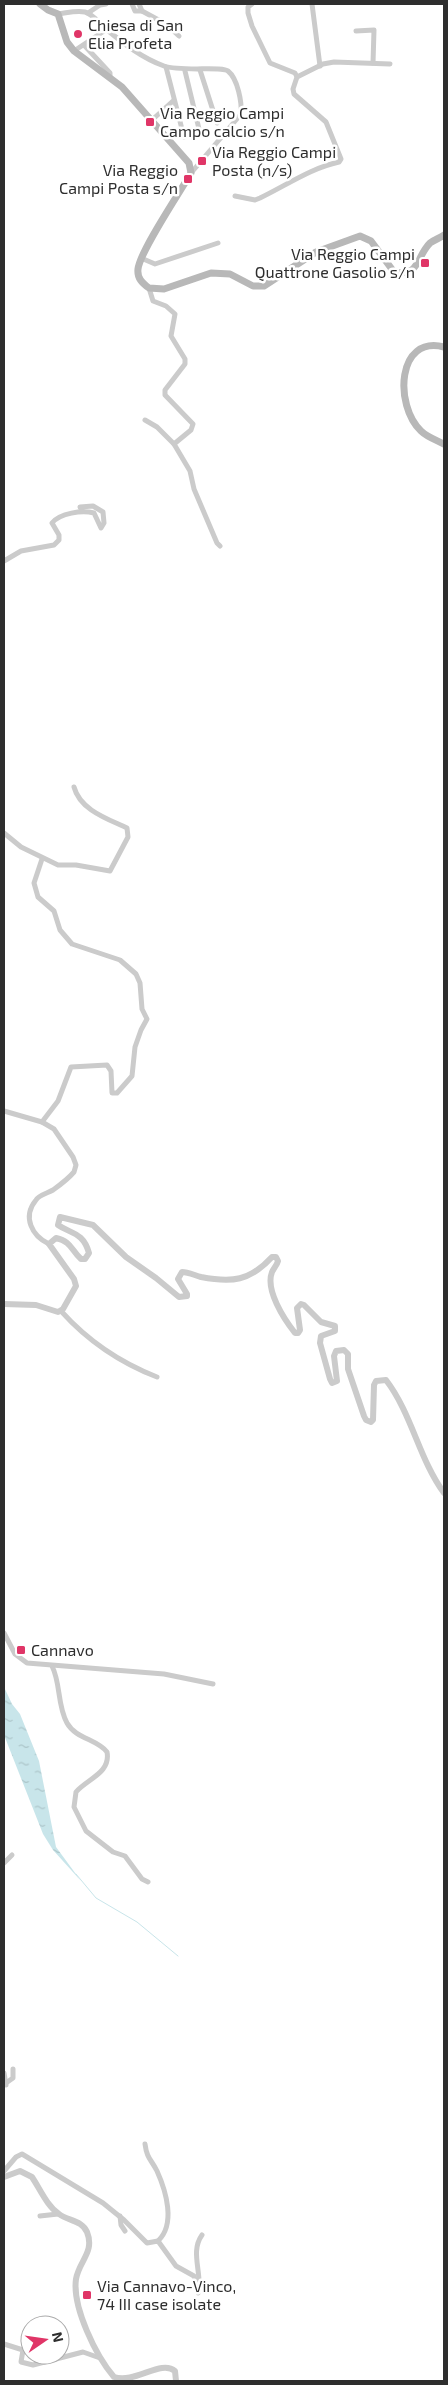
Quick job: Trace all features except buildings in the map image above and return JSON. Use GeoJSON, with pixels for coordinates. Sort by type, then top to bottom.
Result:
{"type":"FeatureCollection","features":[{"type":"Feature","properties":{"kind":"main road"},"geometry":{"type":"LineString","coordinates":[[40,4],[58,14],[67,42],[74,51],[122,87],[189,163],[191,173],[141,258],[138,276],[149,288],[164,289],[211,273],[230,274],[253,286],[264,286],[316,252],[360,236],[370,241],[394,272],[404,274],[414,269],[430,244],[444,235]]}},
{"type":"Feature","properties":{"kind":"main road"},"geometry":{"type":"LineString","coordinates":[[444,346],[432,346],[415,353],[405,373],[403,386],[403,398],[414,422],[421,431],[444,444]]}},
{"type":"Feature","properties":{"kind":"street"},"geometry":{"type":"LineString","coordinates":[[70,4],[72,12]]}},
{"type":"Feature","properties":{"kind":"street"},"geometry":{"type":"LineString","coordinates":[[58,14],[72,12],[88,13],[105,4]]}},
{"type":"Feature","properties":{"kind":"street"},"geometry":{"type":"LineString","coordinates":[[132,4],[135,12],[142,11],[166,24],[179,36]]}},
{"type":"Feature","properties":{"kind":"street"},"geometry":{"type":"LineString","coordinates":[[139,4],[142,11]]}},
{"type":"Feature","properties":{"kind":"street"},"geometry":{"type":"LineString","coordinates":[[252,4],[248,7],[248,12],[267,58],[275,66],[291,70],[297,77]]}},
{"type":"Feature","properties":{"kind":"street"},"geometry":{"type":"LineString","coordinates":[[312,4],[320,66]]}},
{"type":"Feature","properties":{"kind":"street"},"geometry":{"type":"LineString","coordinates":[[88,13],[135,51],[166,67],[185,71],[222,68],[229,72],[234,80],[242,107],[241,114],[191,173]]}},
{"type":"Feature","properties":{"kind":"street"},"geometry":{"type":"LineString","coordinates":[[74,51],[107,29]]}},
{"type":"Feature","properties":{"kind":"street"},"geometry":{"type":"LineString","coordinates":[[356,31],[374,30],[373,63]]}},
{"type":"Feature","properties":{"kind":"street"},"geometry":{"type":"LineString","coordinates":[[84,44],[110,73],[110,78]]}},
{"type":"Feature","properties":{"kind":"street"},"geometry":{"type":"LineString","coordinates":[[235,196],[255,200],[320,167],[339,162],[341,159],[326,122],[294,94],[293,88],[297,77],[320,66],[334,62],[390,64]]}},
{"type":"Feature","properties":{"kind":"street"},"geometry":{"type":"LineString","coordinates":[[166,67],[173,101],[184,137],[196,133],[199,129],[185,71]]}},
{"type":"Feature","properties":{"kind":"street"},"geometry":{"type":"LineString","coordinates":[[200,70],[217,123]]}},
{"type":"Feature","properties":{"kind":"street"},"geometry":{"type":"LineString","coordinates":[[152,120],[173,101]]}},
{"type":"Feature","properties":{"kind":"street"},"geometry":{"type":"LineString","coordinates":[[141,258],[155,264],[218,243]]}},
{"type":"Feature","properties":{"kind":"street"},"geometry":{"type":"LineString","coordinates":[[149,288],[153,301],[166,306],[174,312],[175,318],[171,336],[185,361],[183,369],[165,393],[166,398],[193,424],[191,430],[174,444]]}},
{"type":"Feature","properties":{"kind":"street"},"geometry":{"type":"LineString","coordinates":[[145,420],[157,427],[174,444],[190,471],[194,489],[220,546]]}},
{"type":"Feature","properties":{"kind":"street"},"geometry":{"type":"LineString","coordinates":[[4,561],[21,551],[54,545],[59,540],[59,534],[52,523],[56,519],[85,511],[94,513],[101,528],[104,523],[103,512],[93,506],[80,507]]}},
{"type":"Feature","properties":{"kind":"street"},"geometry":{"type":"LineString","coordinates":[[4,833],[21,847],[58,865],[76,866],[108,872],[113,868],[128,837],[127,828],[95,813],[76,795],[74,787]]}},
{"type":"Feature","properties":{"kind":"street"},"geometry":{"type":"LineString","coordinates":[[42,858],[34,883],[38,897],[54,911],[60,930],[72,944],[120,960],[136,974],[140,982],[142,1009],[147,1019],[135,1048],[132,1076],[117,1093],[112,1093],[109,1066],[97,1064],[71,1067],[61,1096],[42,1122]]}},
{"type":"Feature","properties":{"kind":"street"},"geometry":{"type":"LineString","coordinates":[[4,1111],[42,1122],[58,1133],[71,1153],[76,1165],[74,1172],[69,1177],[36,1199],[29,1224],[36,1237],[49,1244],[74,1279],[76,1286],[61,1311]]}},
{"type":"Feature","properties":{"kind":"street"},"geometry":{"type":"LineString","coordinates":[[49,1244],[56,1238],[62,1240],[71,1245],[78,1257],[85,1259],[89,1255],[88,1247],[77,1234],[61,1227],[58,1220],[63,1217],[88,1222],[126,1257],[179,1297],[183,1298],[187,1296],[187,1291],[178,1279],[182,1272],[223,1280],[236,1279],[257,1273],[272,1257],[277,1258],[278,1261],[271,1279],[272,1287],[279,1310],[292,1330],[295,1333],[298,1333],[300,1330],[297,1308],[301,1304],[321,1322],[335,1326],[335,1331],[321,1336],[320,1342],[330,1379],[332,1383],[337,1381],[334,1356],[336,1351],[344,1350],[348,1354],[348,1369],[366,1420],[371,1422],[373,1420],[374,1385],[376,1381],[386,1380],[404,1410],[422,1454],[444,1493]]}},
{"type":"Feature","properties":{"kind":"street"},"geometry":{"type":"LineString","coordinates":[[4,1304],[36,1305],[61,1311],[71,1322],[118,1358],[131,1367],[157,1378]]}},
{"type":"Feature","properties":{"kind":"street"},"geometry":{"type":"LineString","coordinates":[[4,1634],[21,1660],[32,1664],[155,1673],[213,1684]]}},
{"type":"Feature","properties":{"kind":"street"},"geometry":{"type":"LineString","coordinates":[[52,1666],[58,1682],[62,1709],[67,1724],[82,1738],[104,1748],[107,1752],[107,1763],[101,1772],[76,1792],[74,1806],[86,1831],[113,1852],[125,1856],[142,1879],[148,1882]]}},
{"type":"Feature","properties":{"kind":"street"},"geometry":{"type":"LineString","coordinates":[[4,1863],[12,1855]]}},
{"type":"Feature","properties":{"kind":"street"},"geometry":{"type":"LineString","coordinates":[[4,2073],[6,2084],[13,2078],[13,2069]]}},
{"type":"Feature","properties":{"kind":"street"},"geometry":{"type":"LineString","coordinates":[[4,2171],[16,2157],[22,2154],[28,2156],[103,2203],[120,2216],[148,2243],[158,2241],[167,2229],[168,2212],[157,2171],[146,2158],[145,2144]]}},
{"type":"Feature","properties":{"kind":"street"},"geometry":{"type":"LineString","coordinates":[[4,2177],[20,2171],[28,2174],[32,2177],[52,2209],[58,2214],[79,2223],[88,2233],[90,2250],[78,2274],[76,2286],[87,2334],[100,2358],[114,2377],[120,2379],[134,2378],[163,2366],[176,2371],[176,2381]]}},
{"type":"Feature","properties":{"kind":"street"},"geometry":{"type":"LineString","coordinates":[[40,2216],[58,2214]]}},
{"type":"Feature","properties":{"kind":"street"},"geometry":{"type":"LineString","coordinates":[[120,2216],[121,2226],[125,2231]]}},
{"type":"Feature","properties":{"kind":"street"},"geometry":{"type":"LineString","coordinates":[[158,2241],[176,2266],[194,2276],[198,2293],[200,2278],[196,2262],[198,2243],[202,2235]]}},
{"type":"Feature","properties":{"kind":"street"},"geometry":{"type":"LineString","coordinates":[[4,2344],[20,2347],[23,2353],[20,2357],[21,2362],[30,2365],[83,2352],[100,2358]]}},
{"type":"Feature","properties":{"kind":"water"},"geometry":{"type":"Polygon","coordinates":[[[4,1687],[12,1704],[20,1714],[39,1761],[56,1847],[81,1881],[53,1850],[43,1834],[4,1735],[4,1687]]]}},
{"type":"Feature","properties":{"kind":"waterway"},"geometry":{"type":"LineString","coordinates":[[76,1874],[96,1898],[137,1922],[178,1956]]}},
{"type":"Feature","properties":{"kind":"place","name":"Chiesa di San Elia Profeta"},"geometry":{"type":"Point","coordinates":[78,34]}},
{"type":"Feature","properties":{"kind":"place","name":"Via Reggio Campi Campo calcio s/n"},"geometry":{"type":"Point","coordinates":[150,122]}},
{"type":"Feature","properties":{"kind":"place","name":"Via Reggio Campi Posta (n/s)"},"geometry":{"type":"Point","coordinates":[202,161]}},
{"type":"Feature","properties":{"kind":"place","name":"Via Reggio Campi Posta s/n"},"geometry":{"type":"Point","coordinates":[188,179]}},
{"type":"Feature","properties":{"kind":"place","name":"Via Reggio Campi Quattrone Gasolio s/n"},"geometry":{"type":"Point","coordinates":[425,263]}},
{"type":"Feature","properties":{"kind":"place","name":"Cannavo"},"geometry":{"type":"Point","coordinates":[21,1650]}},
{"type":"Feature","properties":{"kind":"place","name":"Via Cannavo-Vinco, 74 III case isolate"},"geometry":{"type":"Point","coordinates":[87,2295]}}]}
